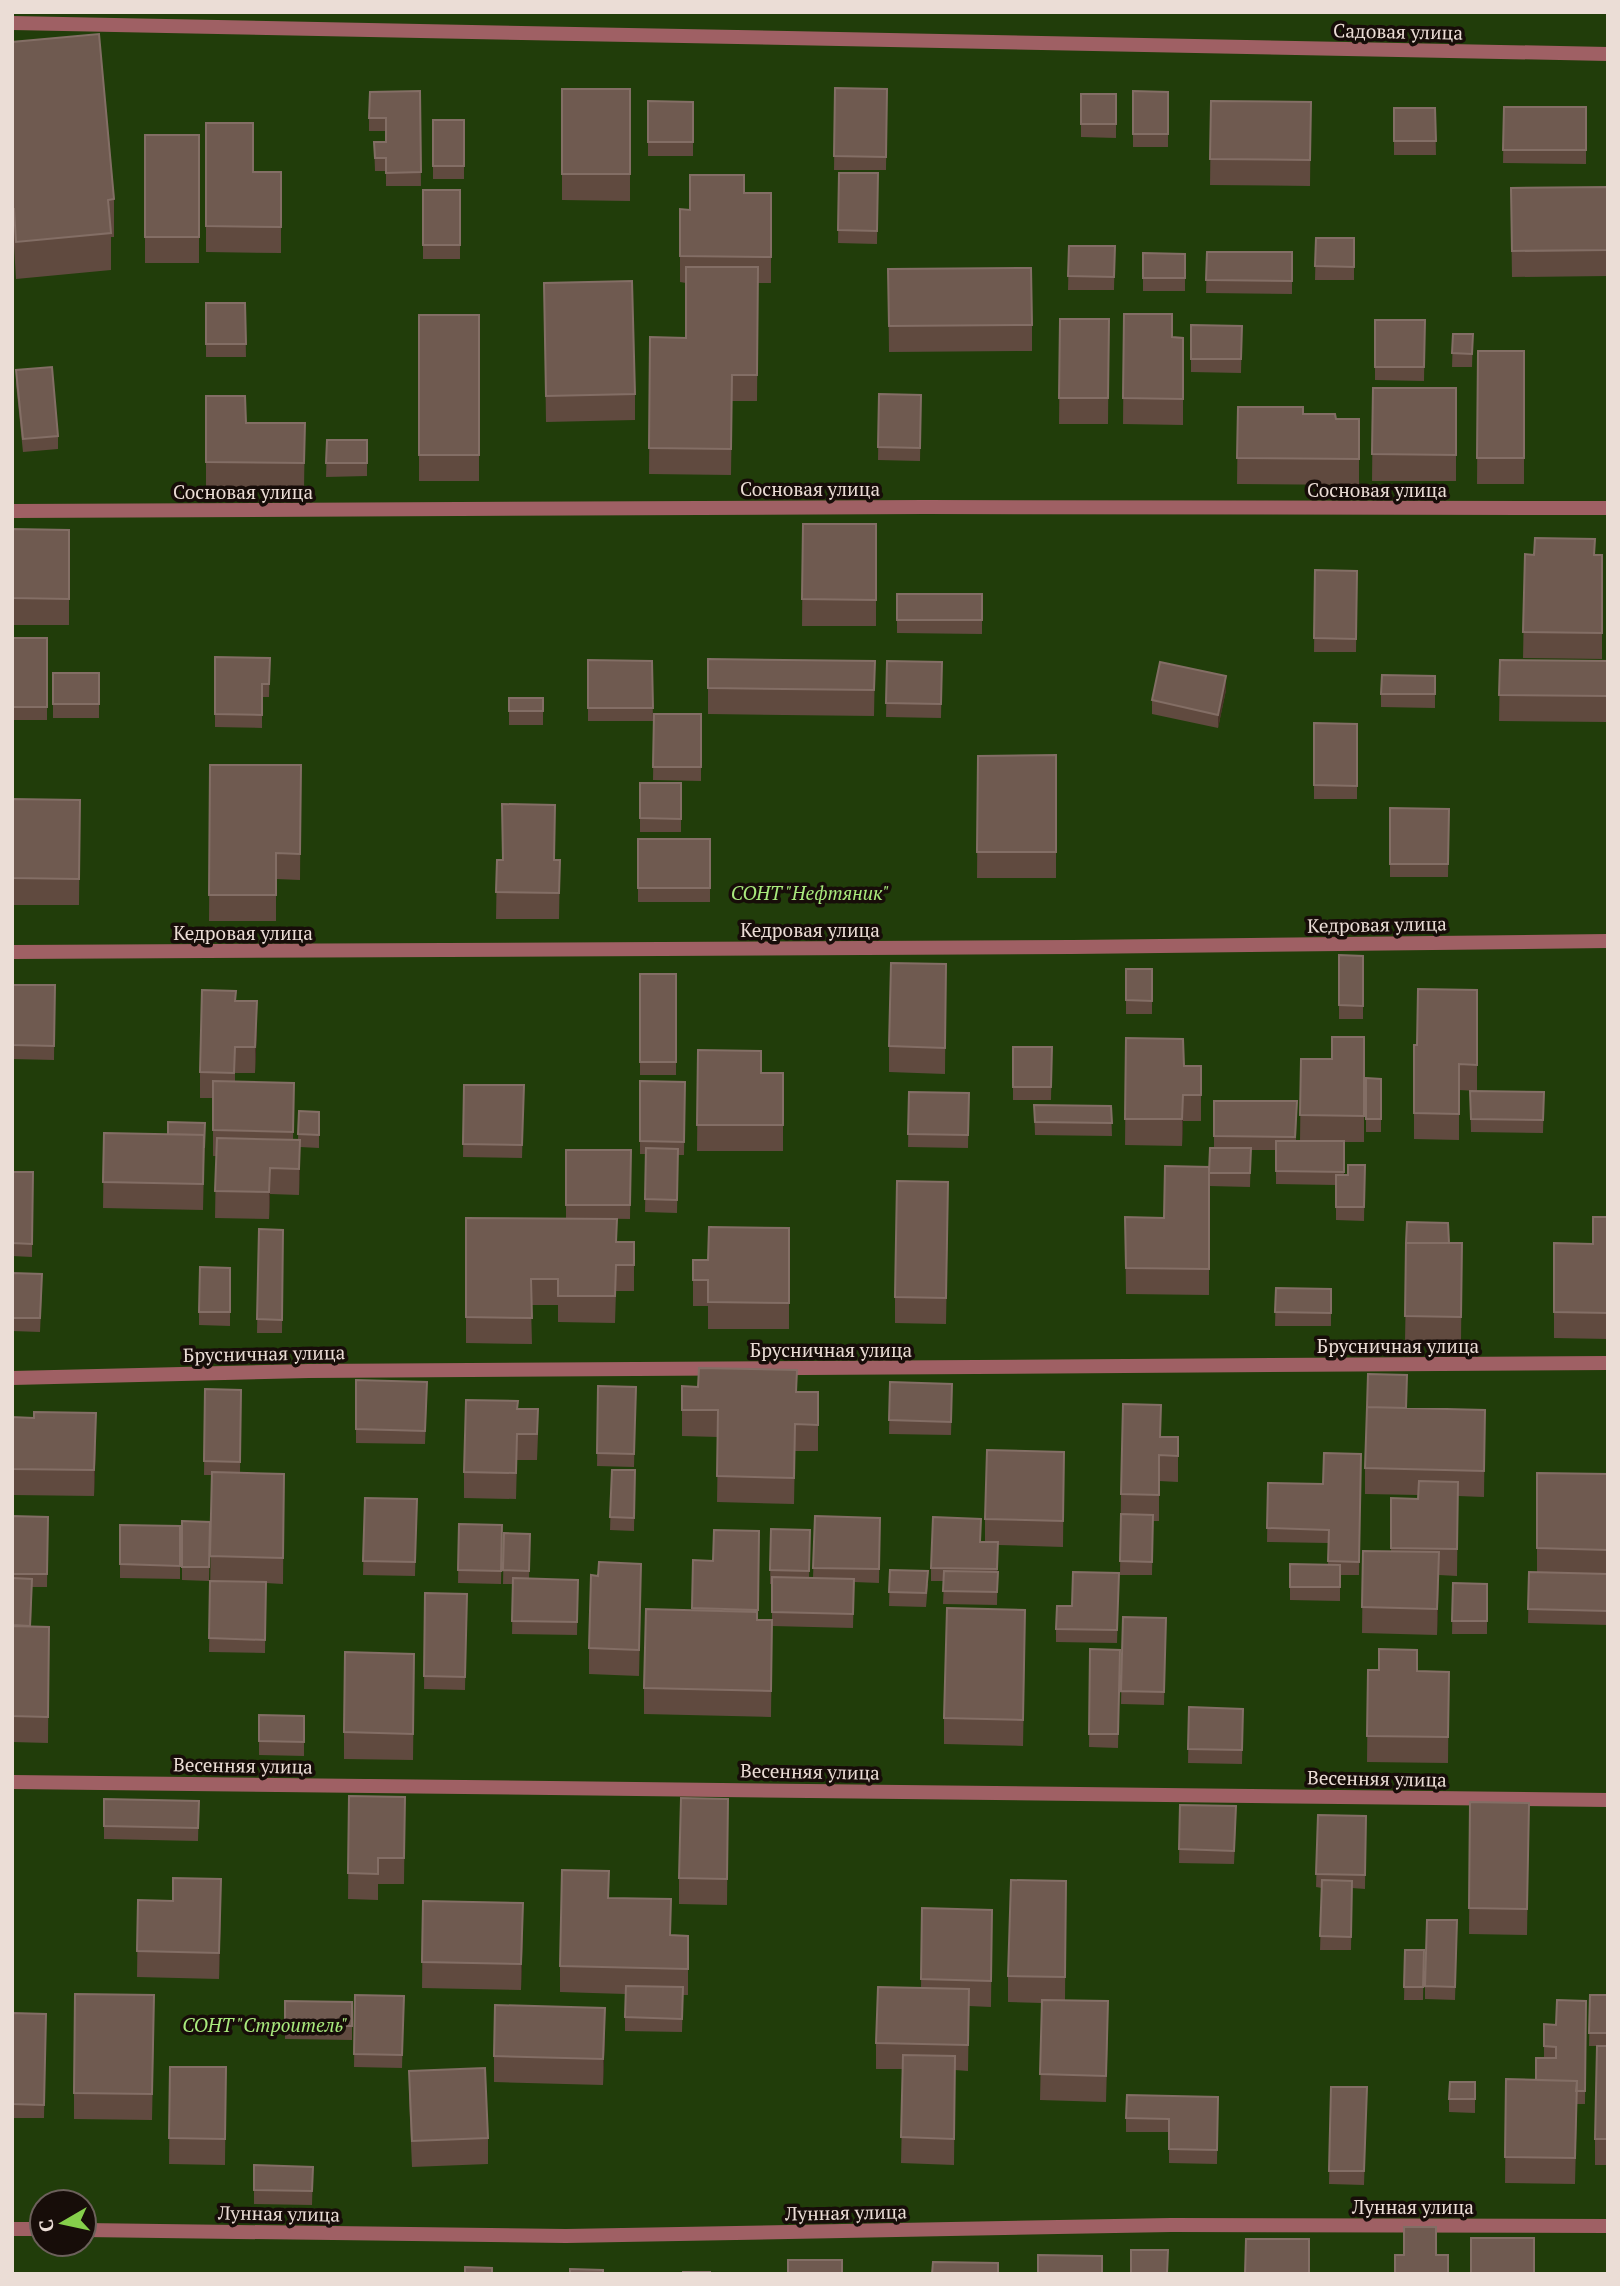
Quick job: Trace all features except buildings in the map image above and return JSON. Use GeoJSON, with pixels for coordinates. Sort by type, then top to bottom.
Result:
{"type":"FeatureCollection","features":[{"type":"Feature","properties":{"kind":"street","name":"Садовая улица"},"geometry":{"type":"LineString","coordinates":[[12,23],[1608,54]]}},
{"type":"Feature","properties":{"kind":"street","name":"Сосновая улица"},"geometry":{"type":"LineString","coordinates":[[12,511],[898,507],[1608,508]]}},
{"type":"Feature","properties":{"kind":"street","name":"Кедровая улица"},"geometry":{"type":"LineString","coordinates":[[12,952],[1072,947],[1608,941]]}},
{"type":"Feature","properties":{"kind":"street","name":"Брусничная улица"},"geometry":{"type":"LineString","coordinates":[[12,1378],[309,1371],[1608,1363]]}},
{"type":"Feature","properties":{"kind":"street","name":"Весенняя улица"},"geometry":{"type":"LineString","coordinates":[[12,1782],[1608,1800]]}},
{"type":"Feature","properties":{"kind":"street","name":"Лунная улица"},"geometry":{"type":"LineString","coordinates":[[98,2230],[566,2236],[1171,2225],[1608,2226]]}},
{"type":"Feature","properties":{"kind":"green space","name":"СОНТ \"Нефтяник\""},"geometry":{"type":"Polygon","coordinates":[[[12,12],[1608,12],[1608,2274],[12,2274],[12,12]]]}},
{"type":"Feature","properties":{"kind":"park label","name":"СОНТ \"Строитель\""},"geometry":{"type":"Point","coordinates":[265,2024]}}]}
